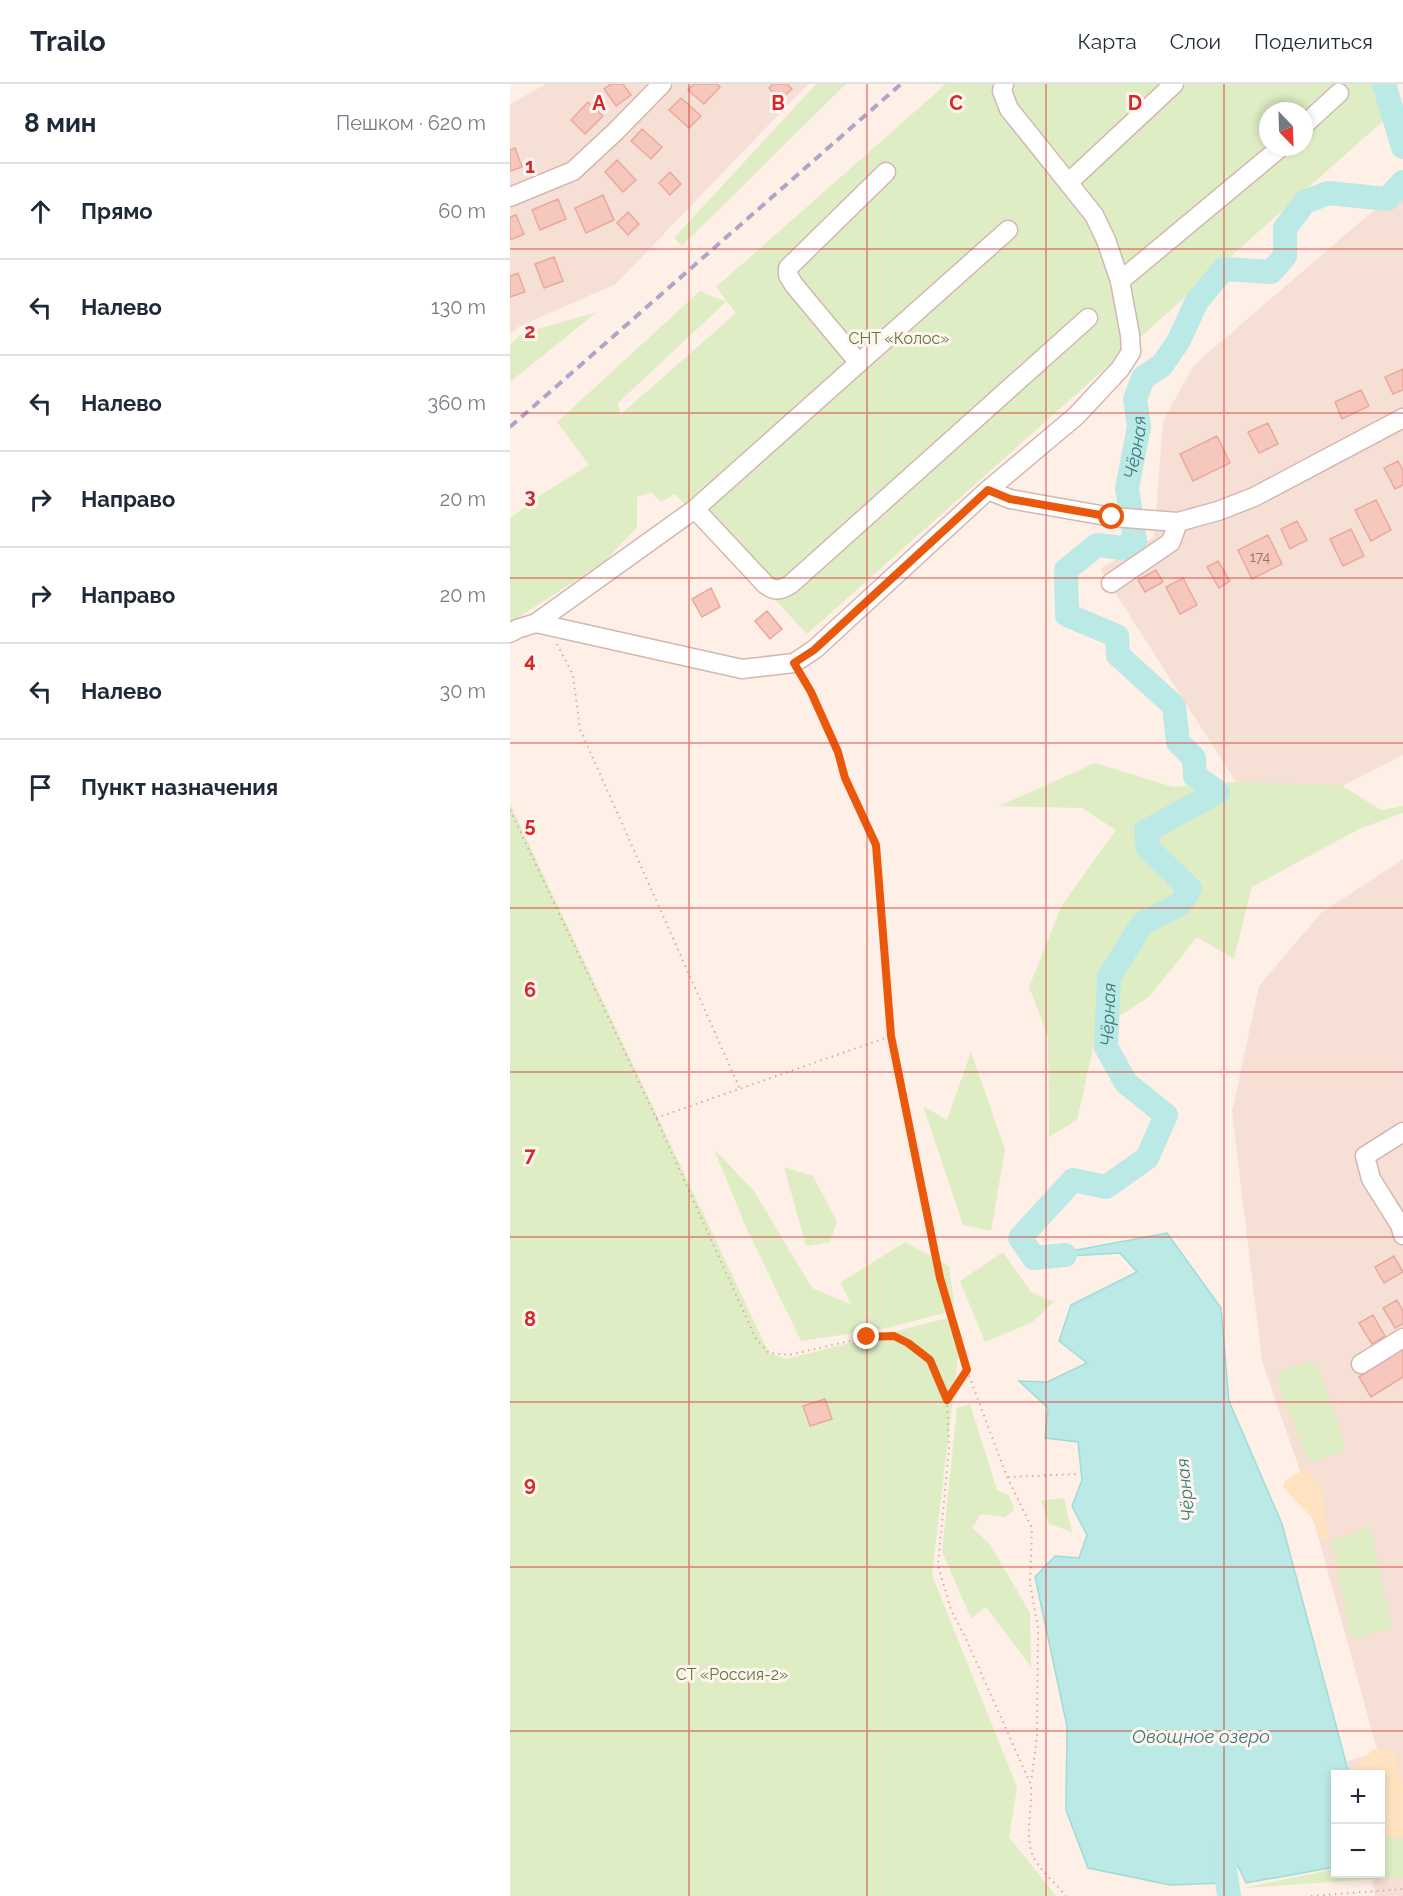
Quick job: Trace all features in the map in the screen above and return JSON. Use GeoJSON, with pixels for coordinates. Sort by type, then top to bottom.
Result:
{"type":"FeatureCollection","features":[{"type":"Feature","properties":{"kind":"street"},"geometry":{"type":"LineString","coordinates":[[510,197],[573,171],[662,84]]}},
{"type":"Feature","properties":{"kind":"street"},"geometry":{"type":"LineString","coordinates":[[510,633],[517,629],[542,624],[742,669],[794,663],[814,650],[988,490],[1076,416],[1120,369],[1131,352],[1130,335],[1120,281],[1106,240],[1094,215],[1009,109],[1002,91],[1004,84]]}},
{"type":"Feature","properties":{"kind":"street"},"geometry":{"type":"LineString","coordinates":[[1068,183],[1174,84]]}},
{"type":"Feature","properties":{"kind":"street"},"geometry":{"type":"LineString","coordinates":[[1313,117],[1339,93]]}},
{"type":"Feature","properties":{"kind":"street"},"geometry":{"type":"LineString","coordinates":[[1120,281],[1270,156]]}},
{"type":"Feature","properties":{"kind":"street"},"geometry":{"type":"LineString","coordinates":[[859,363],[794,285],[788,275],[788,268],[886,172]]}},
{"type":"Feature","properties":{"kind":"street"},"geometry":{"type":"LineString","coordinates":[[542,624],[695,508],[1008,230]]}},
{"type":"Feature","properties":{"kind":"street"},"geometry":{"type":"LineString","coordinates":[[695,508],[766,585],[774,590],[781,590],[791,584],[1088,318]]}},
{"type":"Feature","properties":{"kind":"street"},"geometry":{"type":"LineString","coordinates":[[988,490],[1010,499],[1112,517],[1178,522],[1218,511],[1254,497],[1403,418]]}},
{"type":"Feature","properties":{"kind":"street"},"geometry":{"type":"LineString","coordinates":[[1111,583],[1171,543],[1178,522]]}},
{"type":"Feature","properties":{"kind":"street"},"geometry":{"type":"LineString","coordinates":[[1403,1132],[1365,1156],[1371,1179],[1400,1225],[1403,1235]]}},
{"type":"Feature","properties":{"kind":"street"},"geometry":{"type":"LineString","coordinates":[[1361,1364],[1403,1338]]}},
{"type":"Feature","properties":{"kind":"path"},"geometry":{"type":"LineString","coordinates":[[542,624],[573,675],[580,729],[740,1089]]}},
{"type":"Feature","properties":{"kind":"path"},"geometry":{"type":"LineString","coordinates":[[794,663],[811,692],[834,742],[845,778],[876,845],[891,1036],[940,1278],[967,1370],[1007,1477],[1032,1528],[1030,1583],[1038,1628],[1037,1736],[1031,1785],[1029,1840],[1033,1857],[1066,1896]]}},
{"type":"Feature","properties":{"kind":"path"},"geometry":{"type":"LineString","coordinates":[[510,810],[656,1118],[756,1339],[769,1353],[789,1355],[867,1337],[894,1336],[908,1343],[930,1360],[947,1400],[949,1449],[938,1565],[951,1610],[1031,1785]]}},
{"type":"Feature","properties":{"kind":"path"},"geometry":{"type":"LineString","coordinates":[[656,1118],[891,1036]]}},
{"type":"Feature","properties":{"kind":"path"},"geometry":{"type":"LineString","coordinates":[[947,1400],[967,1370]]}},
{"type":"Feature","properties":{"kind":"path"},"geometry":{"type":"LineString","coordinates":[[1007,1477],[1077,1474]]}},
{"type":"Feature","properties":{"kind":"path"},"geometry":{"type":"LineString","coordinates":[[1311,1896],[1403,1888]]}},
{"type":"Feature","properties":{"kind":"shaded area"},"geometry":{"type":"Polygon","coordinates":[[[546,84],[808,84],[616,284],[520,326],[510,334],[510,104],[546,84]]]}},
{"type":"Feature","properties":{"kind":"shaded area"},"geometry":{"type":"Polygon","coordinates":[[[1403,185],[1403,755],[1264,826],[1100,569],[1154,537],[1163,421],[1194,365],[1403,185]]]}},
{"type":"Feature","properties":{"kind":"shaded area"},"geometry":{"type":"Polygon","coordinates":[[[1403,859],[1403,1896],[1375,1896],[1372,1878],[1385,1878],[1385,1770],[1349,1770],[1347,1761],[1378,1753],[1300,1471],[1262,1361],[1232,1112],[1259,986],[1321,913],[1403,859]]]}},
{"type":"Feature","properties":{"kind":"green space"},"geometry":{"type":"Polygon","coordinates":[[[816,84],[846,84],[682,246],[674,238],[816,84]]]}},
{"type":"Feature","properties":{"kind":"green space","name":"СНТ «Колос»"},"geometry":{"type":"Polygon","coordinates":[[[946,84],[1378,84],[1383,121],[807,634],[675,494],[661,502],[651,492],[637,497],[637,527],[604,562],[510,623],[510,519],[531,501],[589,465],[557,422],[700,291],[726,302],[618,403],[620,415],[736,313],[716,287],[946,84]]]}},
{"type":"Feature","properties":{"kind":"green space"},"geometry":{"type":"Polygon","coordinates":[[[597,312],[510,382],[510,344],[523,333],[597,312]]]}},
{"type":"Feature","properties":{"kind":"green space"},"geometry":{"type":"Polygon","coordinates":[[[1095,763],[1173,787],[1228,782],[1341,785],[1381,810],[1403,806],[1403,813],[1359,829],[1252,887],[1234,959],[1197,937],[1149,997],[1097,1030],[1077,1120],[1049,1137],[1048,1036],[1029,987],[1062,905],[1116,830],[1082,808],[999,806],[1095,763]]]}},
{"type":"Feature","properties":{"kind":"green space","name":"СТ «Россия-2»"},"geometry":{"type":"Polygon","coordinates":[[[510,804],[769,1353],[786,1359],[952,1317],[960,1339],[932,1575],[1017,1787],[1009,1837],[1056,1896],[510,1896],[510,804]]]}},
{"type":"Feature","properties":{"kind":"green space"},"geometry":{"type":"Polygon","coordinates":[[[971,1052],[1005,1149],[991,1231],[963,1225],[923,1106],[947,1120],[971,1052]]]}},
{"type":"Feature","properties":{"kind":"green space"},"geometry":{"type":"Polygon","coordinates":[[[714,1149],[754,1191],[812,1288],[852,1305],[840,1283],[905,1242],[949,1266],[954,1302],[944,1313],[887,1328],[801,1341],[745,1225],[714,1149]]]}},
{"type":"Feature","properties":{"kind":"green space"},"geometry":{"type":"Polygon","coordinates":[[[784,1167],[813,1176],[837,1222],[830,1242],[806,1246],[784,1167]]]}},
{"type":"Feature","properties":{"kind":"green space"},"geometry":{"type":"Polygon","coordinates":[[[1003,1252],[1031,1292],[1054,1302],[1031,1323],[985,1342],[960,1281],[1003,1252]]]}},
{"type":"Feature","properties":{"kind":"green space"},"geometry":{"type":"Polygon","coordinates":[[[1309,1361],[1317,1366],[1345,1444],[1342,1452],[1314,1461],[1307,1459],[1277,1379],[1281,1372],[1309,1361]]]}},
{"type":"Feature","properties":{"kind":"green space"},"geometry":{"type":"Polygon","coordinates":[[[970,1404],[997,1490],[1009,1495],[1014,1510],[1005,1517],[981,1514],[972,1528],[989,1543],[1030,1613],[1031,1667],[986,1607],[971,1618],[942,1552],[957,1408],[970,1404]]]}},
{"type":"Feature","properties":{"kind":"green space"},"geometry":{"type":"Polygon","coordinates":[[[1064,1498],[1072,1532],[1049,1524],[1041,1500],[1064,1498]]]}},
{"type":"Feature","properties":{"kind":"green space"},"geometry":{"type":"Polygon","coordinates":[[[1370,1527],[1392,1628],[1351,1639],[1332,1541],[1370,1527]]]}},
{"type":"Feature","properties":{"kind":"green space"},"geometry":{"type":"Polygon","coordinates":[[[1385,1837],[1403,1839],[1403,1877],[1243,1888],[1331,1870],[1331,1878],[1385,1878],[1385,1837]]]}},
{"type":"Feature","properties":{"kind":"sand"},"geometry":{"type":"Polygon","coordinates":[[[1304,1469],[1321,1486],[1329,1539],[1322,1541],[1316,1522],[1283,1487],[1285,1481],[1304,1469]]]}},
{"type":"Feature","properties":{"kind":"sand"},"geometry":{"type":"Polygon","coordinates":[[[1373,1749],[1394,1752],[1403,1782],[1403,1837],[1385,1836],[1385,1770],[1353,1770],[1373,1749]]]}},
{"type":"Feature","properties":{"kind":"water","name":"Овощное озеро"},"geometry":{"type":"Polygon","coordinates":[[[1167,1233],[1221,1308],[1229,1401],[1282,1524],[1348,1770],[1331,1770],[1331,1868],[1246,1883],[1238,1866],[1229,1867],[1226,1883],[1170,1885],[1088,1868],[1066,1810],[1067,1726],[1035,1577],[1055,1556],[1079,1558],[1087,1535],[1072,1506],[1082,1480],[1078,1442],[1045,1438],[1048,1408],[1019,1381],[1047,1382],[1087,1363],[1059,1341],[1071,1305],[1137,1272],[1120,1253],[1034,1258],[1167,1233]]]}},
{"type":"Feature","properties":{"kind":"building"},"geometry":{"type":"Polygon","coordinates":[[[611,84],[623,84],[631,95],[616,106],[604,89],[611,84]]]}},
{"type":"Feature","properties":{"kind":"building"},"geometry":{"type":"Polygon","coordinates":[[[694,84],[717,84],[720,87],[704,104],[688,90],[694,84]]]}},
{"type":"Feature","properties":{"kind":"building"},"geometry":{"type":"Polygon","coordinates":[[[773,84],[787,84],[792,89],[780,100],[769,88],[773,84]]]}},
{"type":"Feature","properties":{"kind":"building"},"geometry":{"type":"Polygon","coordinates":[[[681,98],[701,116],[689,128],[669,110],[681,98]]]}},
{"type":"Feature","properties":{"kind":"building"},"geometry":{"type":"Polygon","coordinates":[[[588,102],[603,116],[585,134],[571,120],[588,102]]]}},
{"type":"Feature","properties":{"kind":"building"},"geometry":{"type":"Polygon","coordinates":[[[642,129],[662,147],[651,159],[631,141],[642,129]]]}},
{"type":"Feature","properties":{"kind":"building"},"geometry":{"type":"Polygon","coordinates":[[[515,148],[522,167],[510,171],[510,150],[515,148]]]}},
{"type":"Feature","properties":{"kind":"building"},"geometry":{"type":"Polygon","coordinates":[[[617,160],[636,180],[623,192],[605,172],[617,160]]]}},
{"type":"Feature","properties":{"kind":"building"},"geometry":{"type":"Polygon","coordinates":[[[670,172],[681,184],[670,195],[659,183],[670,172]]]}},
{"type":"Feature","properties":{"kind":"building"},"geometry":{"type":"Polygon","coordinates":[[[603,195],[614,220],[586,233],[575,208],[603,195]]]}},
{"type":"Feature","properties":{"kind":"building"},"geometry":{"type":"Polygon","coordinates":[[[558,199],[566,219],[540,230],[532,210],[558,199]]]}},
{"type":"Feature","properties":{"kind":"building"},"geometry":{"type":"Polygon","coordinates":[[[628,212],[639,224],[628,235],[617,223],[628,212]]]}},
{"type":"Feature","properties":{"kind":"building"},"geometry":{"type":"Polygon","coordinates":[[[516,215],[524,234],[510,240],[510,217],[516,215]]]}},
{"type":"Feature","properties":{"kind":"building"},"geometry":{"type":"Polygon","coordinates":[[[554,257],[563,281],[544,288],[535,264],[554,257]]]}},
{"type":"Feature","properties":{"kind":"building"},"geometry":{"type":"Polygon","coordinates":[[[518,273],[525,292],[510,297],[510,276],[518,273]]]}},
{"type":"Feature","properties":{"kind":"building"},"geometry":{"type":"Polygon","coordinates":[[[1403,369],[1403,390],[1393,394],[1385,377],[1403,369]]]}},
{"type":"Feature","properties":{"kind":"building"},"geometry":{"type":"Polygon","coordinates":[[[1361,390],[1369,406],[1342,419],[1335,402],[1361,390]]]}},
{"type":"Feature","properties":{"kind":"building"},"geometry":{"type":"Polygon","coordinates":[[[1268,423],[1278,444],[1259,453],[1248,432],[1268,423]]]}},
{"type":"Feature","properties":{"kind":"building"},"geometry":{"type":"Polygon","coordinates":[[[1217,436],[1230,463],[1193,481],[1180,454],[1217,436]]]}},
{"type":"Feature","properties":{"kind":"building"},"geometry":{"type":"Polygon","coordinates":[[[1398,461],[1403,470],[1403,485],[1395,489],[1384,468],[1398,461]]]}},
{"type":"Feature","properties":{"kind":"building"},"geometry":{"type":"Polygon","coordinates":[[[1376,500],[1391,530],[1371,541],[1355,510],[1376,500]]]}},
{"type":"Feature","properties":{"kind":"building"},"geometry":{"type":"Polygon","coordinates":[[[1297,521],[1307,540],[1290,549],[1281,529],[1297,521]]]}},
{"type":"Feature","properties":{"kind":"building"},"geometry":{"type":"Polygon","coordinates":[[[1351,529],[1364,556],[1343,566],[1330,539],[1351,529]]]}},
{"type":"Feature","properties":{"kind":"building"},"geometry":{"type":"Polygon","coordinates":[[[1268,535],[1282,564],[1252,579],[1238,550],[1268,535]]]}},
{"type":"Feature","properties":{"kind":"building"},"geometry":{"type":"Polygon","coordinates":[[[1218,561],[1230,581],[1219,588],[1207,567],[1218,561]]]}},
{"type":"Feature","properties":{"kind":"building"},"geometry":{"type":"Polygon","coordinates":[[[1156,570],[1163,582],[1145,592],[1138,580],[1156,570]]]}},
{"type":"Feature","properties":{"kind":"building"},"geometry":{"type":"Polygon","coordinates":[[[1183,578],[1197,605],[1180,614],[1166,587],[1183,578]]]}},
{"type":"Feature","properties":{"kind":"building"},"geometry":{"type":"Polygon","coordinates":[[[711,588],[720,607],[702,617],[692,599],[711,588]]]}},
{"type":"Feature","properties":{"kind":"building"},"geometry":{"type":"Polygon","coordinates":[[[767,611],[782,629],[770,639],[755,621],[767,611]]]}},
{"type":"Feature","properties":{"kind":"building"},"geometry":{"type":"Polygon","coordinates":[[[1394,1256],[1403,1272],[1384,1283],[1375,1267],[1394,1256]]]}},
{"type":"Feature","properties":{"kind":"building"},"geometry":{"type":"Polygon","coordinates":[[[1397,1300],[1403,1311],[1403,1324],[1395,1328],[1383,1308],[1397,1300]]]}},
{"type":"Feature","properties":{"kind":"building"},"geometry":{"type":"Polygon","coordinates":[[[1373,1315],[1385,1336],[1372,1344],[1359,1323],[1373,1315]]]}},
{"type":"Feature","properties":{"kind":"building"},"geometry":{"type":"Polygon","coordinates":[[[1403,1349],[1403,1377],[1371,1397],[1359,1377],[1403,1349]]]}},
{"type":"Feature","properties":{"kind":"building"},"geometry":{"type":"Polygon","coordinates":[[[825,1399],[832,1419],[810,1426],[803,1406],[825,1399]]]}},
{"type":"Feature","properties":{"kind":"waterway","name":"Чёрная"},"geometry":{"type":"LineString","coordinates":[[1384,84],[1403,147]]}},
{"type":"Feature","properties":{"kind":"waterway","name":"Чёрная"},"geometry":{"type":"LineString","coordinates":[[1065,1255],[1034,1258],[1020,1238],[1073,1180],[1106,1187],[1147,1158],[1166,1115],[1126,1083],[1106,1047],[1109,977],[1142,924],[1180,904],[1190,889],[1148,848],[1146,831],[1218,792],[1195,776],[1194,758],[1178,742],[1174,706],[1118,655],[1117,636],[1067,615],[1066,570],[1097,545],[1123,548],[1135,540],[1127,488],[1139,427],[1135,399],[1143,378],[1162,365],[1178,342],[1197,301],[1224,269],[1271,272],[1285,256],[1285,228],[1305,202],[1328,193],[1387,199],[1403,182]]}},
{"type":"Feature","properties":{"kind":"waterway","name":"Чёрная"},"geometry":{"type":"LineString","coordinates":[[1223,1852],[1229,1896]]}},
{"type":"Feature","properties":{"kind":"railway"},"geometry":{"type":"LineString","coordinates":[[510,427],[901,84]]}},
{"type":"Feature","properties":{"kind":"route"},"geometry":{"type":"LineString","coordinates":[[867,1337],[894,1336],[908,1343],[930,1360],[947,1400],[967,1370],[940,1278],[891,1036],[876,845],[845,778],[838,752],[811,692],[794,663],[814,650],[988,490],[1010,499],[1112,517]]}}]}
